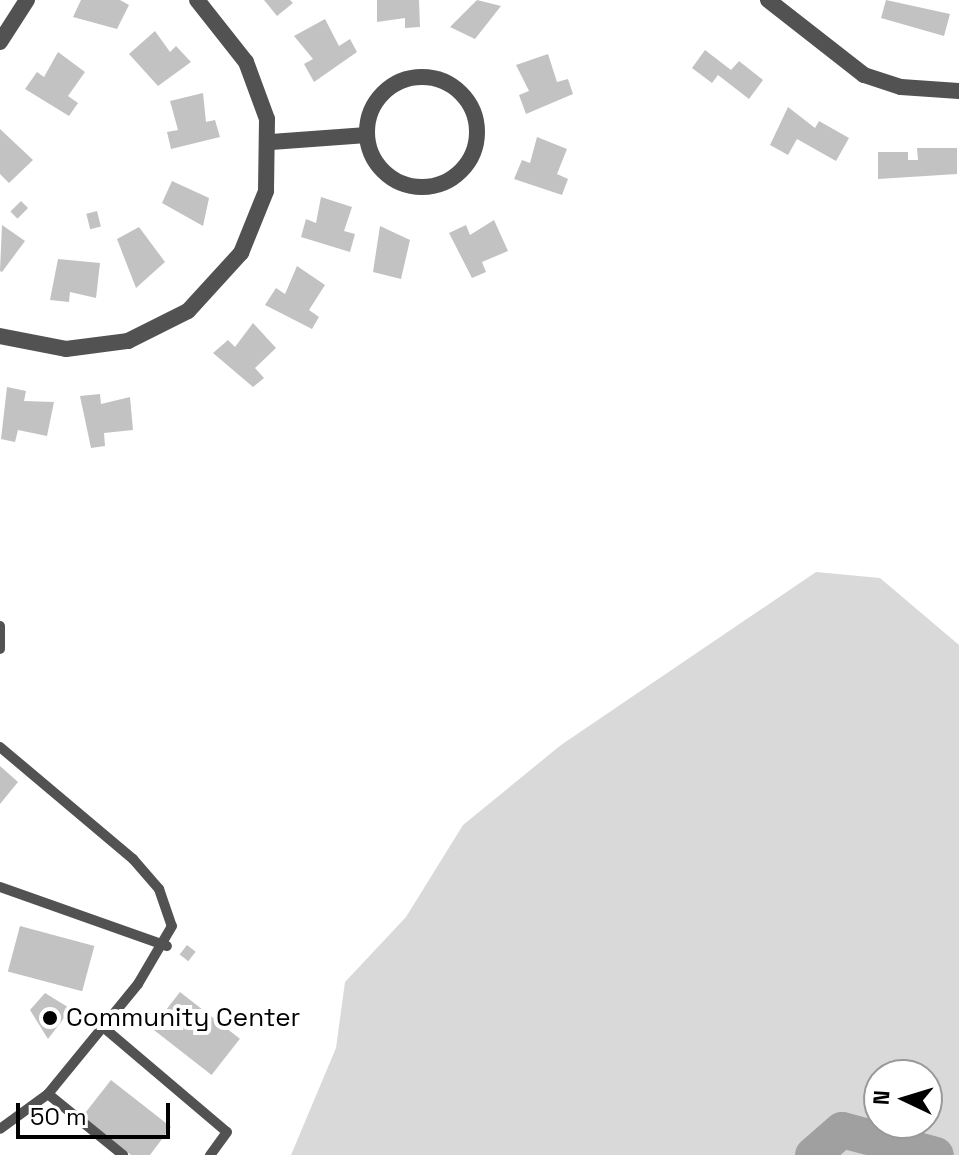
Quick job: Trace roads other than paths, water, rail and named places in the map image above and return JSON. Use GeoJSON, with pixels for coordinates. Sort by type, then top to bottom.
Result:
{"type":"FeatureCollection","features":[{"type":"Feature","properties":{"kind":"street"},"geometry":{"type":"LineString","coordinates":[[0,42],[27,0]]}},
{"type":"Feature","properties":{"kind":"street"},"geometry":{"type":"LineString","coordinates":[[0,336],[91,348],[144,335],[188,311],[217,285],[251,234],[271,142],[246,62],[197,0]]}},
{"type":"Feature","properties":{"kind":"street"},"geometry":{"type":"LineString","coordinates":[[768,0],[864,75],[901,87],[959,91]]}},
{"type":"Feature","properties":{"kind":"street"},"geometry":{"type":"LineString","coordinates":[[425,77],[448,84],[468,102],[477,141],[458,174],[418,187],[389,176],[367,135],[383,93],[425,77]]}},
{"type":"Feature","properties":{"kind":"street"},"geometry":{"type":"LineString","coordinates":[[271,142],[367,135]]}},
{"type":"Feature","properties":{"kind":"lane"},"geometry":{"type":"LineString","coordinates":[[0,626],[0,649]]}},
{"type":"Feature","properties":{"kind":"lane"},"geometry":{"type":"LineString","coordinates":[[0,747],[159,889],[172,926],[167,946],[48,1094],[0,1129]]}},
{"type":"Feature","properties":{"kind":"lane"},"geometry":{"type":"LineString","coordinates":[[0,887],[167,946]]}},
{"type":"Feature","properties":{"kind":"lane"},"geometry":{"type":"LineString","coordinates":[[103,1027],[227,1132],[210,1155]]}},
{"type":"Feature","properties":{"kind":"lane"},"geometry":{"type":"LineString","coordinates":[[48,1094],[123,1155]]}},
{"type":"Feature","properties":{"kind":"waterway"},"geometry":{"type":"LineString","coordinates":[[813,1155],[842,1130],[936,1155]]}},
{"type":"Feature","properties":{"kind":"place","name":"Community Center"},"geometry":{"type":"Point","coordinates":[50,1018]}}]}
